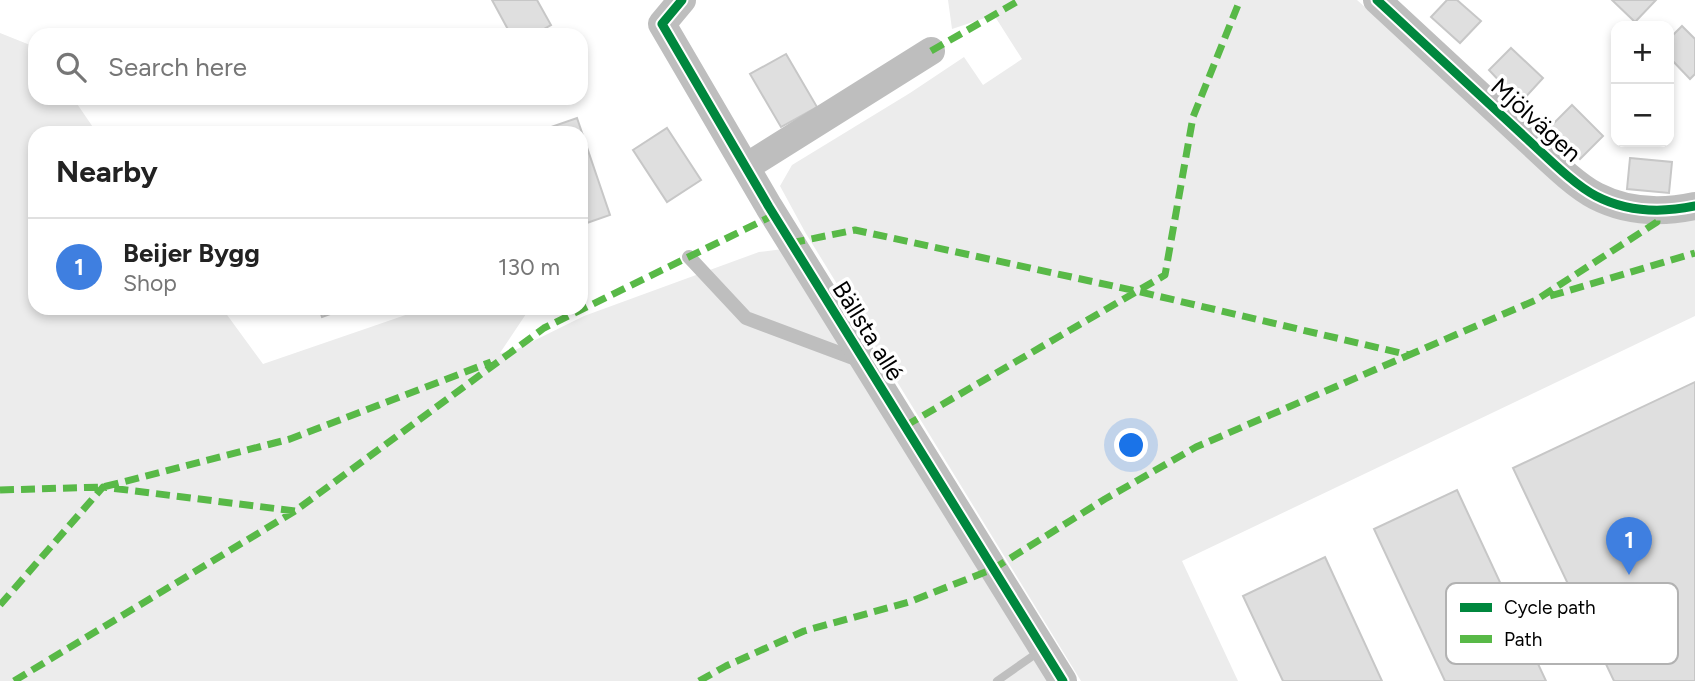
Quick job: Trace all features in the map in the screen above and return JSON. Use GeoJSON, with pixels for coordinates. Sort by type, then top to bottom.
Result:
{"type":"FeatureCollection","features":[{"type":"Feature","properties":{"kind":"street","name":"Bällsta allé"},"geometry":{"type":"LineString","coordinates":[[682,0],[662,24],[746,167],[1063,681]]}},
{"type":"Feature","properties":{"kind":"street","name":"Mjölvägen"},"geometry":{"type":"LineString","coordinates":[[1377,0],[1548,158],[1594,195],[1634,209],[1657,211],[1695,206]]}},
{"type":"Feature","properties":{"kind":"street"},"geometry":{"type":"LineString","coordinates":[[746,167],[931,51]]}},
{"type":"Feature","properties":{"kind":"lane"},"geometry":{"type":"LineString","coordinates":[[689,257],[746,318],[866,363]]}},
{"type":"Feature","properties":{"kind":"shaded area"},"geometry":{"type":"Polygon","coordinates":[[[948,0],[1357,0],[1473,103],[1538,166],[1695,216],[1695,316],[1182,561],[1238,681],[1081,681],[805,232],[780,186],[792,165],[964,57],[983,85],[1022,59],[994,15],[952,29],[948,0]]]}},
{"type":"Feature","properties":{"kind":"shaded area"},"geometry":{"type":"Polygon","coordinates":[[[0,33],[28,44],[28,105],[78,105],[92,126],[28,126],[28,315],[227,315],[263,364],[406,315],[525,315],[500,353],[513,351],[584,316],[759,252],[783,249],[1052,681],[0,681],[0,33]]]}},
{"type":"Feature","properties":{"kind":"building"},"geometry":{"type":"Polygon","coordinates":[[[492,0],[537,0],[551,25],[546,28],[507,28],[492,0]]]}},
{"type":"Feature","properties":{"kind":"building"},"geometry":{"type":"Polygon","coordinates":[[[1447,0],[1457,0],[1481,21],[1460,43],[1431,17],[1447,0]]]}},
{"type":"Feature","properties":{"kind":"building"},"geometry":{"type":"Polygon","coordinates":[[[1612,0],[1656,0],[1636,21],[1612,0]]]}},
{"type":"Feature","properties":{"kind":"building"},"geometry":{"type":"Polygon","coordinates":[[[1682,26],[1695,39],[1695,74],[1690,79],[1674,62],[1674,34],[1682,26]]]}},
{"type":"Feature","properties":{"kind":"building"},"geometry":{"type":"Polygon","coordinates":[[[1511,48],[1543,78],[1520,103],[1489,70],[1511,48]]]}},
{"type":"Feature","properties":{"kind":"building"},"geometry":{"type":"Polygon","coordinates":[[[786,54],[817,107],[781,127],[750,74],[786,54]]]}},
{"type":"Feature","properties":{"kind":"building"},"geometry":{"type":"Polygon","coordinates":[[[1572,105],[1603,136],[1580,159],[1549,128],[1572,105]]]}},
{"type":"Feature","properties":{"kind":"building"},"geometry":{"type":"Polygon","coordinates":[[[577,118],[580,126],[554,126],[577,118]]]}},
{"type":"Feature","properties":{"kind":"building"},"geometry":{"type":"Polygon","coordinates":[[[667,128],[701,180],[667,202],[633,150],[667,128]]]}},
{"type":"Feature","properties":{"kind":"building"},"geometry":{"type":"Polygon","coordinates":[[[588,150],[610,215],[588,223],[588,150]]]}},
{"type":"Feature","properties":{"kind":"building"},"geometry":{"type":"Polygon","coordinates":[[[1630,158],[1672,162],[1669,193],[1627,189],[1630,158]]]}},
{"type":"Feature","properties":{"kind":"building"},"geometry":{"type":"Polygon","coordinates":[[[1695,382],[1695,681],[1614,681],[1606,664],[1678,664],[1678,583],[1568,583],[1513,468],[1695,382]]]}},
{"type":"Feature","properties":{"kind":"building"},"geometry":{"type":"Polygon","coordinates":[[[1457,490],[1500,583],[1446,583],[1446,664],[1538,664],[1546,681],[1445,681],[1374,529],[1457,490]]]}},
{"type":"Feature","properties":{"kind":"building"},"geometry":{"type":"Polygon","coordinates":[[[1325,557],[1382,681],[1283,681],[1243,596],[1325,557]]]}},
{"type":"Feature","properties":{"kind":"waterway"},"geometry":{"type":"LineString","coordinates":[[997,681],[1040,651]]}},
{"type":"Feature","properties":{"kind":"marked path"},"geometry":{"type":"LineString","coordinates":[[931,51],[1020,0]]}},
{"type":"Feature","properties":{"kind":"marked path"},"geometry":{"type":"LineString","coordinates":[[905,426],[1165,275],[1193,117],[1240,0]]}},
{"type":"Feature","properties":{"kind":"marked path"},"geometry":{"type":"LineString","coordinates":[[791,243],[855,230],[1136,291],[1409,355],[1536,300],[1657,222],[1657,211]]}},
{"type":"Feature","properties":{"kind":"marked path"},"geometry":{"type":"LineString","coordinates":[[588,306],[774,215]]}},
{"type":"Feature","properties":{"kind":"marked path"},"geometry":{"type":"LineString","coordinates":[[1550,296],[1695,253]]}},
{"type":"Feature","properties":{"kind":"marked path"},"geometry":{"type":"LineString","coordinates":[[0,605],[103,487],[295,511],[544,328],[570,315]]}},
{"type":"Feature","properties":{"kind":"marked path"},"geometry":{"type":"LineString","coordinates":[[699,681],[804,631],[909,602],[993,569],[1105,499],[1196,447],[1409,355]]}},
{"type":"Feature","properties":{"kind":"marked path"},"geometry":{"type":"LineString","coordinates":[[0,490],[103,487],[290,439],[491,362]]}},
{"type":"Feature","properties":{"kind":"marked path"},"geometry":{"type":"LineString","coordinates":[[14,681],[295,511]]}},
{"type":"Feature","properties":{"kind":"cycle path"},"geometry":{"type":"LineString","coordinates":[[682,0],[662,24],[769,207],[1063,681]]}},
{"type":"Feature","properties":{"kind":"cycle path"},"geometry":{"type":"LineString","coordinates":[[1377,0],[1587,191],[1620,205],[1645,210],[1695,206]]}},
{"type":"Feature","properties":{"kind":"place","name":"Beijer Bygg"},"geometry":{"type":"Point","coordinates":[1629,575]}}]}
